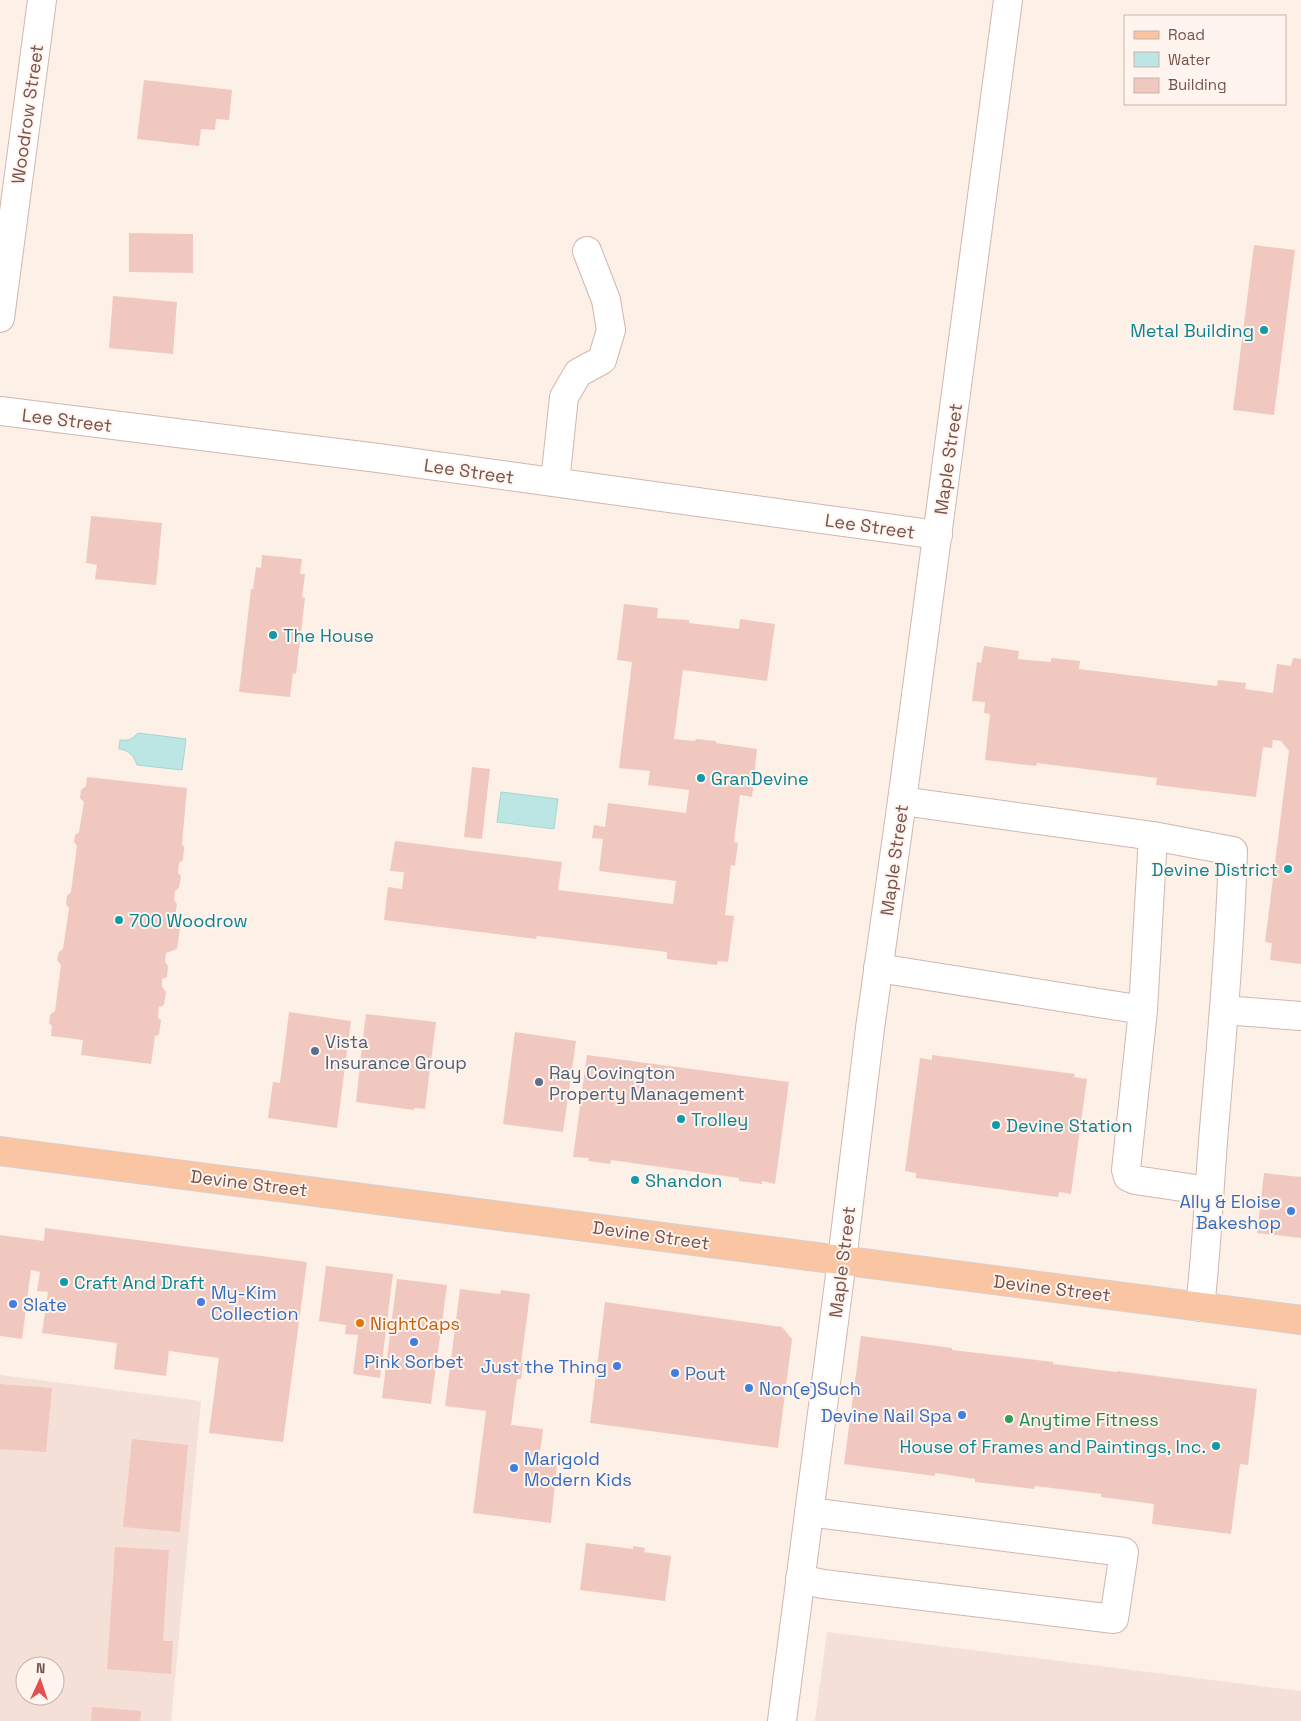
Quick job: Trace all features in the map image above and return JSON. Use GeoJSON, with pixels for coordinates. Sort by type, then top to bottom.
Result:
{"type":"FeatureCollection","features":[{"type":"Feature","properties":{"kind":"main road","name":"Devine Street"},"geometry":{"type":"LineString","coordinates":[[0,1150],[1301,1320]]}},
{"type":"Feature","properties":{"kind":"street","name":"Woodrow Street"},"geometry":{"type":"LineString","coordinates":[[0,318],[42,0]]}},
{"type":"Feature","properties":{"kind":"street","name":"Maple Street"},"geometry":{"type":"LineString","coordinates":[[782,1721],[878,968],[938,535],[1008,0]]}},
{"type":"Feature","properties":{"kind":"street"},"geometry":{"type":"LineString","coordinates":[[556,482],[564,397],[578,374],[602,360],[611,330],[606,300],[587,251]]}},
{"type":"Feature","properties":{"kind":"street","name":"Lee Street"},"geometry":{"type":"LineString","coordinates":[[0,411],[378,458],[938,535]]}},
{"type":"Feature","properties":{"kind":"street"},"geometry":{"type":"LineString","coordinates":[[902,801],[1153,836],[1233,851],[1231,920],[1209,1191],[1207,1247],[1200,1307]]}},
{"type":"Feature","properties":{"kind":"street"},"geometry":{"type":"LineString","coordinates":[[1153,836],[1142,1010],[1126,1170],[1128,1177],[1135,1180],[1209,1191]]}},
{"type":"Feature","properties":{"kind":"street"},"geometry":{"type":"LineString","coordinates":[[878,968],[1142,1010]]}},
{"type":"Feature","properties":{"kind":"street"},"geometry":{"type":"LineString","coordinates":[[1224,1010],[1301,1016]]}},
{"type":"Feature","properties":{"kind":"street"},"geometry":{"type":"LineString","coordinates":[[800,1579],[823,1584],[1114,1619],[1124,1552],[809,1512]]}},
{"type":"Feature","properties":{"kind":"shaded area"},"geometry":{"type":"Polygon","coordinates":[[[0,1375],[201,1401],[171,1721],[0,1721],[0,1375]]]}},
{"type":"Feature","properties":{"kind":"shaded area"},"geometry":{"type":"Polygon","coordinates":[[[827,1632],[1301,1691],[1301,1721],[815,1721],[827,1632]]]}},
{"type":"Feature","properties":{"kind":"water"},"geometry":{"type":"Polygon","coordinates":[[[138,733],[186,739],[182,770],[137,765],[131,754],[119,749],[120,740],[130,739],[138,733]]]}},
{"type":"Feature","properties":{"kind":"water"},"geometry":{"type":"Polygon","coordinates":[[[501,792],[558,799],[554,829],[497,822],[501,792]]]}},
{"type":"Feature","properties":{"kind":"building"},"geometry":{"type":"Polygon","coordinates":[[[144,80],[232,90],[229,120],[216,119],[215,130],[201,129],[199,146],[137,139],[144,80]]]}},
{"type":"Feature","properties":{"kind":"building"},"geometry":{"type":"Polygon","coordinates":[[[129,233],[193,234],[193,273],[129,272],[129,233]]]}},
{"type":"Feature","properties":{"kind":"building","name":"Metal Building"},"geometry":{"type":"Polygon","coordinates":[[[1254,245],[1295,250],[1274,415],[1233,410],[1254,245]]]}},
{"type":"Feature","properties":{"kind":"building"},"geometry":{"type":"Polygon","coordinates":[[[113,296],[177,302],[173,354],[109,348],[113,296]]]}},
{"type":"Feature","properties":{"kind":"building"},"geometry":{"type":"Polygon","coordinates":[[[91,516],[162,523],[156,585],[95,579],[97,565],[86,563],[91,516]]]}},
{"type":"Feature","properties":{"kind":"building","name":"The House"},"geometry":{"type":"Polygon","coordinates":[[[262,555],[302,559],[300,574],[305,574],[302,597],[305,598],[296,674],[293,673],[290,697],[239,692],[251,589],[253,589],[256,567],[261,568],[262,555]]]}},
{"type":"Feature","properties":{"kind":"building","name":"GranDevine"},"geometry":{"type":"Polygon","coordinates":[[[624,604],[658,608],[657,618],[689,620],[689,623],[739,629],[740,619],[775,624],[767,681],[683,670],[674,739],[716,741],[716,743],[757,749],[752,797],[740,795],[734,842],[738,843],[735,866],[731,865],[725,915],[734,916],[728,962],[718,961],[717,965],[667,959],[667,952],[537,936],[536,939],[384,920],[388,887],[402,889],[404,872],[390,871],[395,841],[562,862],[558,890],[673,904],[676,881],[599,871],[603,839],[592,838],[594,825],[605,827],[608,803],[686,813],[689,790],[648,785],[650,771],[619,768],[632,662],[617,660],[624,604]]]}},
{"type":"Feature","properties":{"kind":"building","name":"Devine District"},"geometry":{"type":"Polygon","coordinates":[[[984,646],[1019,651],[1018,659],[1051,662],[1051,658],[1080,661],[1079,669],[1217,686],[1218,680],[1246,683],[1245,689],[1273,693],[1277,664],[1291,666],[1293,658],[1301,659],[1301,964],[1270,960],[1272,943],[1265,942],[1289,751],[1281,741],[1273,740],[1272,748],[1263,747],[1256,797],[1156,785],[1157,778],[1037,763],[1036,766],[985,760],[990,714],[984,713],[985,702],[972,701],[977,662],[981,663],[984,646]]]}},
{"type":"Feature","properties":{"kind":"building"},"geometry":{"type":"Polygon","coordinates":[[[472,767],[490,769],[482,839],[464,837],[472,767]]]}},
{"type":"Feature","properties":{"kind":"building","name":"700 Woodrow"},"geometry":{"type":"Polygon","coordinates":[[[87,777],[187,788],[182,844],[184,847],[183,860],[179,863],[178,873],[181,876],[179,888],[175,891],[174,900],[177,904],[175,916],[171,921],[180,928],[177,949],[166,953],[167,977],[162,979],[162,987],[166,992],[164,1005],[159,1007],[158,1018],[161,1020],[159,1035],[155,1036],[151,1064],[81,1055],[83,1040],[51,1036],[50,1015],[55,1011],[61,965],[57,960],[59,952],[63,949],[69,908],[66,904],[67,896],[71,892],[77,846],[74,842],[75,835],[79,832],[84,802],[80,798],[81,790],[86,786],[87,777]]]}},
{"type":"Feature","properties":{"kind":"building","name":"Vista Insurance Group"},"geometry":{"type":"Polygon","coordinates":[[[289,1012],[351,1021],[337,1128],[268,1118],[273,1082],[280,1083],[289,1012]]]}},
{"type":"Feature","properties":{"kind":"building"},"geometry":{"type":"Polygon","coordinates":[[[366,1014],[436,1022],[425,1109],[414,1108],[414,1110],[356,1102],[362,1046],[356,1045],[357,1037],[363,1038],[366,1014]]]}},
{"type":"Feature","properties":{"kind":"building","name":"Ray Covington Property Management"},"geometry":{"type":"Polygon","coordinates":[[[515,1032],[576,1041],[563,1132],[503,1124],[515,1032]]]}},
{"type":"Feature","properties":{"kind":"building","name":"Trolley"},"geometry":{"type":"Polygon","coordinates":[[[587,1055],[789,1082],[775,1184],[762,1181],[762,1184],[739,1181],[739,1178],[611,1160],[610,1164],[588,1161],[589,1158],[573,1157],[587,1055]]]}},
{"type":"Feature","properties":{"kind":"building","name":"Devine Station"},"geometry":{"type":"Polygon","coordinates":[[[932,1055],[1075,1074],[1074,1077],[1087,1079],[1071,1194],[1059,1192],[1058,1197],[916,1178],[916,1173],[905,1171],[920,1058],[932,1060],[932,1055]]]}},
{"type":"Feature","properties":{"kind":"building"},"geometry":{"type":"Polygon","coordinates":[[[1264,1173],[1301,1177],[1301,1238],[1257,1233],[1264,1173]]]}},
{"type":"Feature","properties":{"kind":"building"},"geometry":{"type":"Polygon","coordinates":[[[45,1228],[307,1262],[283,1442],[209,1433],[219,1358],[169,1351],[166,1376],[114,1369],[117,1343],[42,1333],[48,1292],[37,1291],[40,1272],[31,1270],[22,1339],[0,1336],[0,1235],[44,1241],[45,1228]]]}},
{"type":"Feature","properties":{"kind":"building","name":"NightCaps"},"geometry":{"type":"Polygon","coordinates":[[[326,1266],[393,1274],[380,1378],[353,1374],[358,1335],[345,1334],[346,1325],[319,1321],[326,1266]]]}},
{"type":"Feature","properties":{"kind":"building","name":"Pink Sorbet"},"geometry":{"type":"Polygon","coordinates":[[[397,1279],[447,1285],[431,1404],[382,1398],[397,1279]]]}},
{"type":"Feature","properties":{"kind":"building"},"geometry":{"type":"Polygon","coordinates":[[[460,1289],[500,1294],[501,1290],[530,1294],[521,1363],[523,1363],[521,1379],[517,1379],[511,1425],[543,1429],[539,1462],[557,1465],[551,1523],[473,1513],[486,1411],[445,1406],[460,1289]]]}},
{"type":"Feature","properties":{"kind":"building"},"geometry":{"type":"Polygon","coordinates":[[[605,1302],[782,1327],[792,1339],[778,1448],[590,1423],[605,1302]]]}},
{"type":"Feature","properties":{"kind":"building"},"geometry":{"type":"Polygon","coordinates":[[[861,1336],[952,1348],[952,1350],[1053,1362],[1053,1364],[1257,1389],[1248,1465],[1240,1464],[1231,1534],[1152,1524],[1154,1504],[1101,1497],[1101,1494],[1035,1486],[1034,1489],[975,1482],[975,1479],[935,1473],[935,1476],[844,1464],[861,1336]]]}},
{"type":"Feature","properties":{"kind":"building"},"geometry":{"type":"Polygon","coordinates":[[[0,1384],[52,1388],[46,1452],[0,1449],[0,1384]]]}},
{"type":"Feature","properties":{"kind":"building"},"geometry":{"type":"Polygon","coordinates":[[[132,1439],[188,1445],[180,1532],[123,1527],[132,1439]]]}},
{"type":"Feature","properties":{"kind":"building"},"geometry":{"type":"Polygon","coordinates":[[[586,1543],[633,1549],[633,1546],[645,1548],[644,1552],[671,1556],[665,1601],[580,1590],[586,1543]]]}},
{"type":"Feature","properties":{"kind":"building"},"geometry":{"type":"Polygon","coordinates":[[[115,1547],[169,1550],[163,1641],[173,1641],[171,1674],[107,1669],[115,1547]]]}},
{"type":"Feature","properties":{"kind":"building"},"geometry":{"type":"Polygon","coordinates":[[[92,1707],[141,1711],[140,1721],[91,1721],[92,1707]]]}},
{"type":"Feature","properties":{"kind":"place","name":"Metal Building"},"geometry":{"type":"Point","coordinates":[1264,330]}},
{"type":"Feature","properties":{"kind":"place","name":"The House"},"geometry":{"type":"Point","coordinates":[273,635]}},
{"type":"Feature","properties":{"kind":"place","name":"GranDevine"},"geometry":{"type":"Point","coordinates":[701,778]}},
{"type":"Feature","properties":{"kind":"place","name":"Devine District"},"geometry":{"type":"Point","coordinates":[1288,869]}},
{"type":"Feature","properties":{"kind":"place","name":"700 Woodrow"},"geometry":{"type":"Point","coordinates":[119,920]}},
{"type":"Feature","properties":{"kind":"place","name":"Vista Insurance Group"},"geometry":{"type":"Point","coordinates":[315,1051]}},
{"type":"Feature","properties":{"kind":"place","name":"Ray Covington Property Management"},"geometry":{"type":"Point","coordinates":[539,1082]}},
{"type":"Feature","properties":{"kind":"place","name":"Trolley"},"geometry":{"type":"Point","coordinates":[681,1119]}},
{"type":"Feature","properties":{"kind":"place","name":"Devine Station"},"geometry":{"type":"Point","coordinates":[996,1125]}},
{"type":"Feature","properties":{"kind":"place","name":"Shandon"},"geometry":{"type":"Point","coordinates":[635,1180]}},
{"type":"Feature","properties":{"kind":"place","name":"Ally & Eloise Bakeshop"},"geometry":{"type":"Point","coordinates":[1291,1211]}},
{"type":"Feature","properties":{"kind":"place","name":"Craft And Draft"},"geometry":{"type":"Point","coordinates":[64,1282]}},
{"type":"Feature","properties":{"kind":"place","name":"My-Kim Collection"},"geometry":{"type":"Point","coordinates":[201,1302]}},
{"type":"Feature","properties":{"kind":"place","name":"Slate"},"geometry":{"type":"Point","coordinates":[13,1304]}},
{"type":"Feature","properties":{"kind":"place","name":"NightCaps"},"geometry":{"type":"Point","coordinates":[360,1323]}},
{"type":"Feature","properties":{"kind":"place","name":"Pink Sorbet"},"geometry":{"type":"Point","coordinates":[414,1342]}},
{"type":"Feature","properties":{"kind":"place","name":"Just the Thing"},"geometry":{"type":"Point","coordinates":[617,1366]}},
{"type":"Feature","properties":{"kind":"place","name":"Pout"},"geometry":{"type":"Point","coordinates":[675,1373]}},
{"type":"Feature","properties":{"kind":"place","name":"Non(e)Such"},"geometry":{"type":"Point","coordinates":[749,1388]}},
{"type":"Feature","properties":{"kind":"place","name":"Devine Nail Spa"},"geometry":{"type":"Point","coordinates":[962,1415]}},
{"type":"Feature","properties":{"kind":"place","name":"Anytime Fitness"},"geometry":{"type":"Point","coordinates":[1009,1419]}},
{"type":"Feature","properties":{"kind":"place","name":"House of Frames and Paintings, Inc."},"geometry":{"type":"Point","coordinates":[1216,1446]}},
{"type":"Feature","properties":{"kind":"place","name":"Marigold Modern Kids"},"geometry":{"type":"Point","coordinates":[514,1468]}}]}
